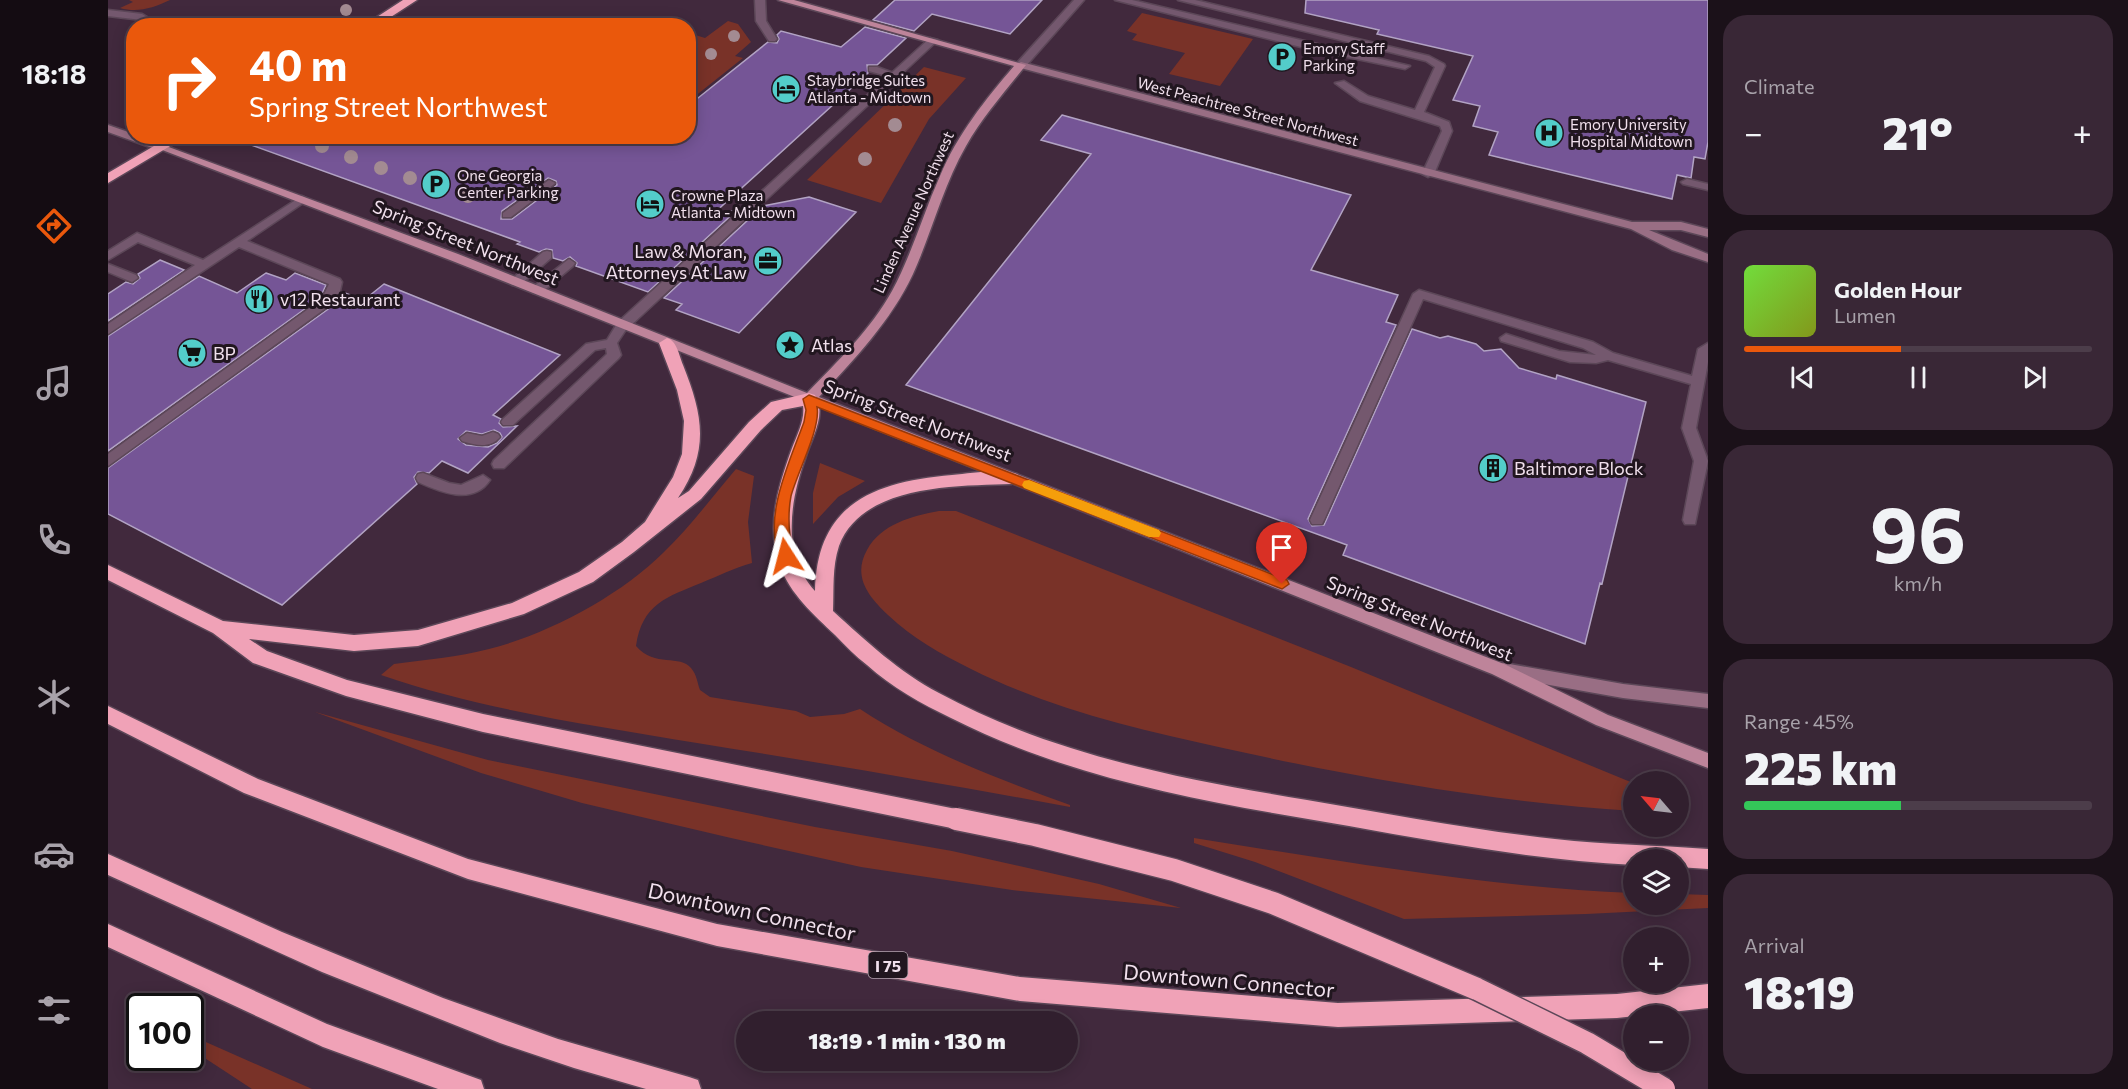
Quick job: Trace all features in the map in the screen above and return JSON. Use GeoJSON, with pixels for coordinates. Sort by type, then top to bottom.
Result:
{"type":"FeatureCollection","features":[{"type":"Feature","properties":{"kind":"highway"},"geometry":{"type":"LineString","coordinates":[[381,18],[411,0]]}},
{"type":"Feature","properties":{"kind":"highway"},"geometry":{"type":"LineString","coordinates":[[108,178],[168,144]]}},
{"type":"Feature","properties":{"kind":"highway"},"geometry":{"type":"LineString","coordinates":[[647,530],[685,471],[695,435],[690,406],[667,343]]}},
{"type":"Feature","properties":{"kind":"highway"},"geometry":{"type":"LineString","coordinates":[[220,628],[354,643],[418,638],[517,609],[586,577],[628,547],[695,495],[755,426],[777,406],[809,399],[812,410],[810,422],[784,497],[781,529],[786,556],[798,586],[842,633],[868,655],[946,706],[1034,745],[1090,764],[1177,787],[1469,837],[1556,849],[1708,859]]}},
{"type":"Feature","properties":{"kind":"highway"},"geometry":{"type":"LineString","coordinates":[[824,613],[827,558],[831,542],[845,519],[861,504],[882,495],[932,483],[1011,478]]}},
{"type":"Feature","properties":{"kind":"highway"},"geometry":{"type":"LineString","coordinates":[[108,572],[220,628],[260,657],[346,688],[483,723],[1035,835],[1174,870],[1273,903],[1477,989],[1587,1043],[1664,1089]]}},
{"type":"Feature","properties":{"kind":"highway","name":"Downtown Connector"},"geometry":{"type":"LineString","coordinates":[[108,714],[251,786],[468,869],[717,935],[985,983],[1020,989],[1338,1015],[1617,1006],[1708,996]]}},
{"type":"Feature","properties":{"kind":"highway"},"geometry":{"type":"LineString","coordinates":[[108,864],[226,921],[429,1003],[558,1051],[688,1089]]}},
{"type":"Feature","properties":{"kind":"highway"},"geometry":{"type":"LineString","coordinates":[[108,935],[323,1035],[472,1089]]}},
{"type":"Feature","properties":{"kind":"main road","name":"West Peachtree Street Northwest"},"geometry":{"type":"LineString","coordinates":[[783,0],[1021,65]]}},
{"type":"Feature","properties":{"kind":"main road","name":"Linden Avenue Northwest"},"geometry":{"type":"LineString","coordinates":[[809,399],[849,358],[890,304],[920,245],[947,171],[967,134],[1021,65]]}},
{"type":"Feature","properties":{"kind":"main road","name":"Spring Street Northwest"},"geometry":{"type":"LineString","coordinates":[[162,148],[302,199],[537,290],[1498,669],[1602,720],[1708,761]]}},
{"type":"Feature","properties":{"kind":"street"},"geometry":{"type":"LineString","coordinates":[[760,0],[761,21],[772,39]]}},
{"type":"Feature","properties":{"kind":"street"},"geometry":{"type":"LineString","coordinates":[[1021,65],[1079,0]]}},
{"type":"Feature","properties":{"kind":"street"},"geometry":{"type":"LineString","coordinates":[[1120,0],[1309,46],[1404,66]]}},
{"type":"Feature","properties":{"kind":"street"},"geometry":{"type":"LineString","coordinates":[[1184,0],[1429,59],[1440,66],[1418,114]]}},
{"type":"Feature","properties":{"kind":"street"},"geometry":{"type":"LineString","coordinates":[[108,13],[142,17]]}},
{"type":"Feature","properties":{"kind":"street"},"geometry":{"type":"LineString","coordinates":[[508,422],[591,347],[611,343],[623,325],[933,40]]}},
{"type":"Feature","properties":{"kind":"street","name":"West Peachtree Street Northwest"},"geometry":{"type":"LineString","coordinates":[[1021,65],[1632,226],[1681,226],[1708,233]]}},
{"type":"Feature","properties":{"kind":"street"},"geometry":{"type":"LineString","coordinates":[[873,69],[894,75]]}},
{"type":"Feature","properties":{"kind":"street"},"geometry":{"type":"LineString","coordinates":[[1340,83],[1363,100],[1433,118],[1445,124],[1447,130],[1428,174]]}},
{"type":"Feature","properties":{"kind":"street","name":"Spring Street Northwest"},"geometry":{"type":"LineString","coordinates":[[108,128],[126,135]]}},
{"type":"Feature","properties":{"kind":"street","name":"Spring Street Northwest"},"geometry":{"type":"LineString","coordinates":[[151,144],[162,148]]}},
{"type":"Feature","properties":{"kind":"street"},"geometry":{"type":"LineString","coordinates":[[1687,182],[1708,187]]}},
{"type":"Feature","properties":{"kind":"street"},"geometry":{"type":"LineString","coordinates":[[507,215],[549,183]]}},
{"type":"Feature","properties":{"kind":"street"},"geometry":{"type":"LineString","coordinates":[[108,330],[126,311],[164,292],[302,199]]}},
{"type":"Feature","properties":{"kind":"street"},"geometry":{"type":"LineString","coordinates":[[1632,226],[1676,247],[1708,258]]}},
{"type":"Feature","properties":{"kind":"street"},"geometry":{"type":"LineString","coordinates":[[108,256],[137,237],[205,265]]}},
{"type":"Feature","properties":{"kind":"street"},"geometry":{"type":"LineString","coordinates":[[108,461],[326,302],[334,291],[336,282],[238,242]]}},
{"type":"Feature","properties":{"kind":"street"},"geometry":{"type":"LineString","coordinates":[[516,282],[547,255]]}},
{"type":"Feature","properties":{"kind":"street"},"geometry":{"type":"LineString","coordinates":[[537,290],[569,263]]}},
{"type":"Feature","properties":{"kind":"street"},"geometry":{"type":"LineString","coordinates":[[108,268],[132,278]]}},
{"type":"Feature","properties":{"kind":"street"},"geometry":{"type":"LineString","coordinates":[[152,287],[164,292]]}},
{"type":"Feature","properties":{"kind":"street"},"geometry":{"type":"LineString","coordinates":[[1317,520],[1419,294],[1588,345],[1608,356],[1698,382]]}},
{"type":"Feature","properties":{"kind":"street"},"geometry":{"type":"LineString","coordinates":[[1506,338],[1583,361],[1608,356]]}},
{"type":"Feature","properties":{"kind":"street"},"geometry":{"type":"LineString","coordinates":[[499,464],[614,355],[611,343]]}},
{"type":"Feature","properties":{"kind":"street"},"geometry":{"type":"LineString","coordinates":[[1690,520],[1705,458],[1689,428],[1704,349],[1708,347]]}},
{"type":"Feature","properties":{"kind":"street"},"geometry":{"type":"LineString","coordinates":[[467,438],[483,441],[493,437]]}},
{"type":"Feature","properties":{"kind":"street"},"geometry":{"type":"LineString","coordinates":[[423,478],[449,490],[462,491],[475,488],[483,480]]}},
{"type":"Feature","properties":{"kind":"street"},"geometry":{"type":"LineString","coordinates":[[1498,669],[1623,691],[1708,701]]}},
{"type":"Feature","properties":{"kind":"shaded area"},"geometry":{"type":"Polygon","coordinates":[[[129,0],[170,0],[145,9],[120,8],[133,2],[129,0]]]}},
{"type":"Feature","properties":{"kind":"shaded area"},"geometry":{"type":"Polygon","coordinates":[[[1142,13],[1253,39],[1220,86],[1169,74],[1185,53],[1132,40],[1137,34],[1127,31],[1142,13]]]}},
{"type":"Feature","properties":{"kind":"shaded area"},"geometry":{"type":"Polygon","coordinates":[[[728,21],[738,24],[751,42],[735,56],[743,58],[696,95],[696,35],[705,38],[728,21]]]}},
{"type":"Feature","properties":{"kind":"shaded area"},"geometry":{"type":"Polygon","coordinates":[[[924,67],[966,78],[929,119],[881,203],[807,180],[924,67]]]}},
{"type":"Feature","properties":{"kind":"shaded area"},"geometry":{"type":"Polygon","coordinates":[[[820,463],[865,481],[838,497],[813,524],[813,493],[820,463]]]}},
{"type":"Feature","properties":{"kind":"shaded area"},"geometry":{"type":"Polygon","coordinates":[[[736,469],[754,476],[748,522],[752,563],[677,593],[658,604],[644,620],[636,646],[651,657],[686,664],[695,673],[700,690],[710,697],[796,711],[810,717],[844,714],[860,709],[936,751],[1070,805],[1070,807],[538,715],[458,698],[381,675],[394,664],[465,654],[512,642],[559,623],[605,598],[626,584],[664,552],[736,469]]]}},
{"type":"Feature","properties":{"kind":"shaded area"},"geometry":{"type":"Polygon","coordinates":[[[939,511],[956,511],[1351,667],[1623,779],[1623,810],[1530,802],[1376,779],[1158,733],[1063,707],[1032,696],[971,669],[917,638],[897,623],[869,594],[861,569],[867,550],[880,534],[889,528],[918,516],[939,511]]]}},
{"type":"Feature","properties":{"kind":"shaded area"},"geometry":{"type":"Polygon","coordinates":[[[315,712],[488,760],[815,827],[952,851],[1099,884],[1181,908],[1012,890],[861,867],[731,838],[582,803],[481,773],[315,712]]]}},
{"type":"Feature","properties":{"kind":"shaded area"},"geometry":{"type":"Polygon","coordinates":[[[1194,838],[1468,879],[1623,892],[1623,912],[1404,919],[1255,862],[1194,843],[1194,838]]]}},
{"type":"Feature","properties":{"kind":"shaded area"},"geometry":{"type":"Polygon","coordinates":[[[1689,894],[1708,895],[1708,908],[1689,909],[1689,894]]]}},
{"type":"Feature","properties":{"kind":"shaded area"},"geometry":{"type":"Polygon","coordinates":[[[204,1041],[312,1089],[252,1089],[204,1058],[204,1041]]]}},
{"type":"Feature","properties":{"kind":"building"},"geometry":{"type":"Polygon","coordinates":[[[895,0],[1042,0],[1010,34],[932,14],[914,31],[873,20],[895,0]]]}},
{"type":"Feature","properties":{"kind":"building","name":"Emory University Hospital Midtown"},"geometry":{"type":"Polygon","coordinates":[[[1306,0],[1708,0],[1708,142],[1705,159],[1694,157],[1691,178],[1677,175],[1672,199],[1489,155],[1498,132],[1473,126],[1480,106],[1453,100],[1473,56],[1377,34],[1379,30],[1305,13],[1306,0]]]}},
{"type":"Feature","properties":{"kind":"building"},"geometry":{"type":"Polygon","coordinates":[[[865,27],[906,38],[877,65],[867,65],[868,73],[712,215],[737,210],[648,292],[576,266],[577,263],[570,257],[563,261],[553,258],[552,250],[546,249],[539,252],[517,244],[520,242],[248,144],[696,144],[696,100],[768,42],[777,43],[779,39],[777,35],[781,31],[841,47],[865,27]],[[548,178],[502,211],[501,219],[512,219],[557,185],[556,181],[548,178]]]}},
{"type":"Feature","properties":{"kind":"building"},"geometry":{"type":"Polygon","coordinates":[[[1062,115],[1351,195],[1311,270],[1398,295],[1386,322],[1396,325],[1308,519],[1312,526],[1324,525],[1412,329],[1440,338],[1448,336],[1476,344],[1484,351],[1501,349],[1519,368],[1556,379],[1557,375],[1646,402],[1602,584],[1600,583],[1585,644],[1343,555],[1347,545],[906,385],[1091,154],[1041,140],[1062,115]]]}},
{"type":"Feature","properties":{"kind":"building","name":"Law & Moran, Attorneys At Law"},"geometry":{"type":"Polygon","coordinates":[[[809,197],[856,212],[739,333],[676,310],[682,304],[664,298],[763,206],[809,197]]]}},
{"type":"Feature","properties":{"kind":"building"},"geometry":{"type":"Polygon","coordinates":[[[160,260],[184,270],[108,321],[108,294],[126,282],[133,284],[140,278],[138,274],[160,260]]]}},
{"type":"Feature","properties":{"kind":"building","name":"BP"},"geometry":{"type":"Polygon","coordinates":[[[266,273],[286,280],[295,273],[326,285],[320,298],[108,451],[108,336],[199,276],[237,293],[266,273]]]}},
{"type":"Feature","properties":{"kind":"building"},"geometry":{"type":"Polygon","coordinates":[[[384,284],[560,355],[493,415],[501,419],[499,423],[503,427],[517,426],[468,473],[442,461],[429,473],[418,472],[414,477],[417,484],[282,605],[108,514],[108,468],[331,307],[342,292],[364,300],[384,284]],[[494,430],[482,434],[466,431],[458,439],[466,445],[488,447],[497,443],[502,437],[494,430]]]}},
{"type":"Feature","properties":{"kind":"slow traffic"},"geometry":{"type":"LineString","coordinates":[[1029,485],[1154,533]]}},
{"type":"Feature","properties":{"kind":"place","name":"Emory Staff Parking"},"geometry":{"type":"Point","coordinates":[1282,57]}},
{"type":"Feature","properties":{"kind":"place","name":"Staybridge Suites Atlanta - Midtown"},"geometry":{"type":"Point","coordinates":[786,89]}},
{"type":"Feature","properties":{"kind":"place","name":"Emory University Hospital Midtown"},"geometry":{"type":"Point","coordinates":[1549,133]}},
{"type":"Feature","properties":{"kind":"place","name":"One Georgia Center Parking"},"geometry":{"type":"Point","coordinates":[436,184]}},
{"type":"Feature","properties":{"kind":"place","name":"Crowne Plaza Atlanta - Midtown"},"geometry":{"type":"Point","coordinates":[650,204]}},
{"type":"Feature","properties":{"kind":"place","name":"Law & Moran, Attorneys At Law"},"geometry":{"type":"Point","coordinates":[768,261]}},
{"type":"Feature","properties":{"kind":"place","name":"v12 Restaurant"},"geometry":{"type":"Point","coordinates":[259,299]}},
{"type":"Feature","properties":{"kind":"place","name":"Atlas"},"geometry":{"type":"Point","coordinates":[790,345]}},
{"type":"Feature","properties":{"kind":"place","name":"BP"},"geometry":{"type":"Point","coordinates":[192,353]}},
{"type":"Feature","properties":{"kind":"place","name":"Baltimore Block"},"geometry":{"type":"Point","coordinates":[1493,468]}},
{"type":"Feature","properties":{"kind":"route"},"geometry":{"type":"LineString","coordinates":[[786,556],[781,529],[784,497],[810,422],[812,410],[809,399],[1282,584]]}}]}
